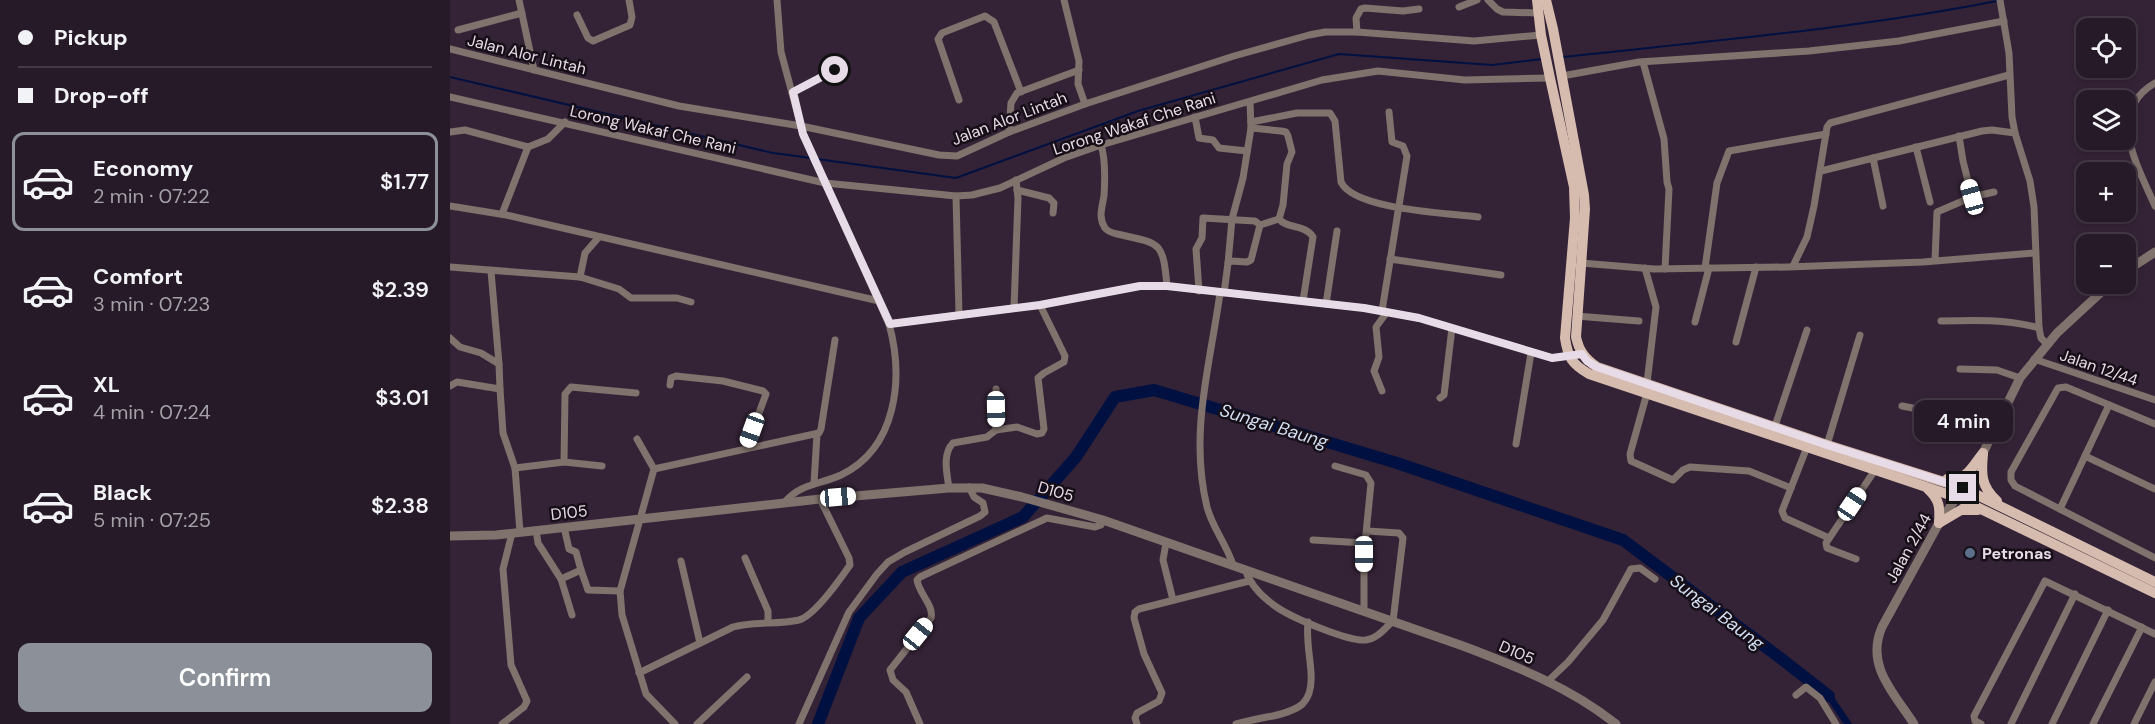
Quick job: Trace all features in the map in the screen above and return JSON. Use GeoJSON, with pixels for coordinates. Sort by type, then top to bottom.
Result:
{"type":"FeatureCollection","features":[{"type":"Feature","properties":{"kind":"main road"},"geometry":{"type":"LineString","coordinates":[[1538,0],[1542,38],[1574,187],[1575,203],[1565,338],[1569,356],[1576,366],[1589,374],[1647,388],[1775,426],[2006,509],[2155,582]]}},
{"type":"Feature","properties":{"kind":"main road"},"geometry":{"type":"LineString","coordinates":[[1545,0],[1555,38],[1584,195],[1576,337],[1578,348],[1587,361],[1647,388],[1875,471],[1925,481],[1960,479],[1967,475],[1983,453]]}},
{"type":"Feature","properties":{"kind":"main road"},"geometry":{"type":"LineString","coordinates":[[1983,453],[1981,475],[1984,487],[1988,494],[2006,509]]}},
{"type":"Feature","properties":{"kind":"main road"},"geometry":{"type":"LineString","coordinates":[[1925,481],[1938,500],[1939,523]]}},
{"type":"Feature","properties":{"kind":"main road"},"geometry":{"type":"LineString","coordinates":[[1960,492],[1990,512],[2155,593]]}},
{"type":"Feature","properties":{"kind":"main road"},"geometry":{"type":"LineString","coordinates":[[1939,523],[1961,510],[1990,512]]}},
{"type":"Feature","properties":{"kind":"street"},"geometry":{"type":"LineString","coordinates":[[519,0],[534,70]]}},
{"type":"Feature","properties":{"kind":"street"},"geometry":{"type":"LineString","coordinates":[[577,15],[588,38],[593,41],[630,25],[632,17],[628,0]]}},
{"type":"Feature","properties":{"kind":"street"},"geometry":{"type":"LineString","coordinates":[[777,0],[780,44],[802,130],[890,324],[895,353],[892,412],[885,431],[871,452],[860,463],[840,475],[796,490],[784,503]]}},
{"type":"Feature","properties":{"kind":"street"},"geometry":{"type":"LineString","coordinates":[[1064,0],[1079,61],[1078,84],[1085,104]]}},
{"type":"Feature","properties":{"kind":"street"},"geometry":{"type":"LineString","coordinates":[[1459,7],[1477,0]]}},
{"type":"Feature","properties":{"kind":"street"},"geometry":{"type":"LineString","coordinates":[[1488,0],[1503,12],[1539,13]]}},
{"type":"Feature","properties":{"kind":"street"},"geometry":{"type":"LineString","coordinates":[[2000,0],[2009,53],[2010,102],[2014,133],[2032,194],[2040,338],[2047,344]]}},
{"type":"Feature","properties":{"kind":"street"},"geometry":{"type":"LineString","coordinates":[[1357,32],[1356,18],[1361,9],[1403,11],[1419,9]]}},
{"type":"Feature","properties":{"kind":"street"},"geometry":{"type":"LineString","coordinates":[[458,30],[522,13]]}},
{"type":"Feature","properties":{"kind":"street"},"geometry":{"type":"LineString","coordinates":[[959,100],[938,39],[942,33],[985,16],[994,22],[1021,92]]}},
{"type":"Feature","properties":{"kind":"street"},"geometry":{"type":"LineString","coordinates":[[1562,76],[1643,62],[1809,51],[1899,40],[2003,18]]}},
{"type":"Feature","properties":{"kind":"street","name":"Jalan Alor Lintah"},"geometry":{"type":"LineString","coordinates":[[450,49],[679,106],[939,155],[957,156],[1009,132],[1085,104],[1290,40],[1325,32],[1357,32],[1474,41],[1542,38]]}},
{"type":"Feature","properties":{"kind":"street"},"geometry":{"type":"LineString","coordinates":[[1643,62],[1664,139],[1666,182],[1669,189],[1665,269]]}},
{"type":"Feature","properties":{"kind":"street"},"geometry":{"type":"LineString","coordinates":[[793,92],[835,70]]}},
{"type":"Feature","properties":{"kind":"street"},"geometry":{"type":"LineString","coordinates":[[1009,132],[1011,103],[1014,96],[1078,70]]}},
{"type":"Feature","properties":{"kind":"street","name":"Lorong Wakaf Che Rani"},"geometry":{"type":"LineString","coordinates":[[450,97],[825,183],[956,196],[972,195],[1000,188],[1064,158],[1101,145],[1322,80],[1378,71],[1465,80],[1550,78]]}},
{"type":"Feature","properties":{"kind":"street"},"geometry":{"type":"LineString","coordinates":[[1793,266],[1807,237],[1821,171],[1827,125],[2009,75]]}},
{"type":"Feature","properties":{"kind":"street"},"geometry":{"type":"LineString","coordinates":[[2155,83],[2135,100],[2129,114],[2128,128],[2136,163],[2155,206]]}},
{"type":"Feature","properties":{"kind":"street"},"geometry":{"type":"LineString","coordinates":[[1233,565],[1208,510],[1199,465],[1199,418],[1228,263],[1232,219],[1247,151],[1251,125],[1250,102]]}},
{"type":"Feature","properties":{"kind":"street"},"geometry":{"type":"LineString","coordinates":[[1382,391],[1374,371],[1379,357],[1376,327],[1384,312],[1390,258],[1407,156],[1403,146],[1392,142],[1389,112]]}},
{"type":"Feature","properties":{"kind":"street"},"geometry":{"type":"LineString","coordinates":[[1251,125],[1297,113],[1331,114],[1335,121],[1342,185],[1367,201],[1478,216]]}},
{"type":"Feature","properties":{"kind":"street"},"geometry":{"type":"LineString","coordinates":[[1195,117],[1199,138],[1213,140],[1219,148],[1247,151]]}},
{"type":"Feature","properties":{"kind":"street"},"geometry":{"type":"LineString","coordinates":[[450,132],[465,130],[528,147],[548,140],[565,122]]}},
{"type":"Feature","properties":{"kind":"street"},"geometry":{"type":"LineString","coordinates":[[1251,125],[1286,132],[1288,136],[1292,152],[1287,164],[1283,205],[1278,219]]}},
{"type":"Feature","properties":{"kind":"street"},"geometry":{"type":"LineString","coordinates":[[1821,171],[1959,136],[1992,130],[2014,133]]}},
{"type":"Feature","properties":{"kind":"street"},"geometry":{"type":"LineString","coordinates":[[1695,321],[1707,268],[1717,183],[1729,151],[1826,134]]}},
{"type":"Feature","properties":{"kind":"street"},"geometry":{"type":"LineString","coordinates":[[1959,136],[1972,197]]}},
{"type":"Feature","properties":{"kind":"street"},"geometry":{"type":"LineString","coordinates":[[1101,145],[1104,155],[1104,196],[1101,213],[1105,228],[1110,233],[1145,240],[1159,248],[1164,259],[1167,286]]}},
{"type":"Feature","properties":{"kind":"street"},"geometry":{"type":"LineString","coordinates":[[502,214],[528,147]]}},
{"type":"Feature","properties":{"kind":"street"},"geometry":{"type":"LineString","coordinates":[[1916,147],[1930,202]]}},
{"type":"Feature","properties":{"kind":"street"},"geometry":{"type":"LineString","coordinates":[[1873,158],[1883,206]]}},
{"type":"Feature","properties":{"kind":"street"},"geometry":{"type":"LineString","coordinates":[[1014,308],[1016,180]]}},
{"type":"Feature","properties":{"kind":"street"},"geometry":{"type":"LineString","coordinates":[[1017,190],[1049,198],[1053,203],[1053,213]]}},
{"type":"Feature","properties":{"kind":"street"},"geometry":{"type":"LineString","coordinates":[[1935,260],[1937,212],[1972,197],[1994,192]]}},
{"type":"Feature","properties":{"kind":"street"},"geometry":{"type":"LineString","coordinates":[[956,196],[959,314]]}},
{"type":"Feature","properties":{"kind":"street"},"geometry":{"type":"LineString","coordinates":[[450,206],[477,212],[502,214],[879,301]]}},
{"type":"Feature","properties":{"kind":"street"},"geometry":{"type":"LineString","coordinates":[[1199,291],[1196,249],[1202,238],[1202,220],[1206,217],[1232,219],[1255,221],[1260,225]]}},
{"type":"Feature","properties":{"kind":"street"},"geometry":{"type":"LineString","coordinates":[[1260,225],[1278,219]]}},
{"type":"Feature","properties":{"kind":"street"},"geometry":{"type":"LineString","coordinates":[[1278,219],[1282,223],[1307,230],[1313,237],[1303,301]]}},
{"type":"Feature","properties":{"kind":"street"},"geometry":{"type":"LineString","coordinates":[[1228,263],[1251,260],[1260,225]]}},
{"type":"Feature","properties":{"kind":"street"},"geometry":{"type":"LineString","coordinates":[[1326,304],[1337,231]]}},
{"type":"Feature","properties":{"kind":"street"},"geometry":{"type":"LineString","coordinates":[[580,277],[585,253],[599,237]]}},
{"type":"Feature","properties":{"kind":"street"},"geometry":{"type":"LineString","coordinates":[[2136,264],[2155,252]]}},
{"type":"Feature","properties":{"kind":"street"},"geometry":{"type":"LineString","coordinates":[[1581,263],[1665,269],[1756,267],[1923,262],[2035,253]]}},
{"type":"Feature","properties":{"kind":"street"},"geometry":{"type":"LineString","coordinates":[[1390,258],[1501,275]]}},
{"type":"Feature","properties":{"kind":"street"},"geometry":{"type":"LineString","coordinates":[[450,267],[580,277],[619,289],[631,298],[676,298],[691,302]]}},
{"type":"Feature","properties":{"kind":"street"},"geometry":{"type":"LineString","coordinates":[[1736,342],[1756,267]]}},
{"type":"Feature","properties":{"kind":"street"},"geometry":{"type":"LineString","coordinates":[[1645,268],[1656,307],[1647,388],[1630,454],[1631,461],[1673,480],[1686,468],[1749,471],[1791,488]]}},
{"type":"Feature","properties":{"kind":"street"},"geometry":{"type":"LineString","coordinates":[[491,271],[503,433],[515,468],[516,533],[503,569],[510,653],[512,666],[527,701],[524,707],[502,724]]}},
{"type":"Feature","properties":{"kind":"street"},"geometry":{"type":"LineString","coordinates":[[890,324],[1040,305],[1140,286],[1167,286],[1384,312],[1452,327],[1552,358],[1582,354]]}},
{"type":"Feature","properties":{"kind":"street","name":"Jalan 2/44"},"geometry":{"type":"LineString","coordinates":[[1912,721],[1881,674],[1876,654],[1882,627],[1939,523],[1983,453],[2020,378],[2047,344],[2100,294]]}},
{"type":"Feature","properties":{"kind":"street"},"geometry":{"type":"LineString","coordinates":[[949,488],[946,459],[953,443],[987,436],[996,429],[1017,427],[1037,434],[1042,433],[1044,429],[1038,378],[1064,362],[1065,356],[1040,305]]}},
{"type":"Feature","properties":{"kind":"street"},"geometry":{"type":"LineString","coordinates":[[1576,316],[1639,321]]}},
{"type":"Feature","properties":{"kind":"street"},"geometry":{"type":"LineString","coordinates":[[1941,321],[1987,320],[2039,328]]}},
{"type":"Feature","properties":{"kind":"street"},"geometry":{"type":"LineString","coordinates":[[1440,398],[1444,395],[1452,327]]}},
{"type":"Feature","properties":{"kind":"street"},"geometry":{"type":"LineString","coordinates":[[1775,426],[1807,330]]}},
{"type":"Feature","properties":{"kind":"street"},"geometry":{"type":"LineString","coordinates":[[1827,445],[1860,334]]}},
{"type":"Feature","properties":{"kind":"street"},"geometry":{"type":"LineString","coordinates":[[450,338],[460,347],[481,353],[499,364]]}},
{"type":"Feature","properties":{"kind":"street"},"geometry":{"type":"LineString","coordinates":[[814,483],[817,434],[821,429],[835,340]]}},
{"type":"Feature","properties":{"kind":"street"},"geometry":{"type":"LineString","coordinates":[[1516,444],[1532,353]]}},
{"type":"Feature","properties":{"kind":"street","name":"Jalan 12/44"},"geometry":{"type":"LineString","coordinates":[[2034,359],[2155,400]]}},
{"type":"Feature","properties":{"kind":"street"},"geometry":{"type":"LineString","coordinates":[[1960,369],[1997,370],[2020,378]]}},
{"type":"Feature","properties":{"kind":"street"},"geometry":{"type":"LineString","coordinates":[[670,385],[671,378],[676,376],[723,381],[762,390],[766,394],[746,448]]}},
{"type":"Feature","properties":{"kind":"street"},"geometry":{"type":"LineString","coordinates":[[450,386],[457,382],[500,389]]}},
{"type":"Feature","properties":{"kind":"street"},"geometry":{"type":"LineString","coordinates":[[564,462],[565,394],[569,388],[577,386],[636,393]]}},
{"type":"Feature","properties":{"kind":"street"},"geometry":{"type":"LineString","coordinates":[[2155,424],[2066,387],[2058,388],[2011,472],[2011,480],[2015,486],[2155,558]]}},
{"type":"Feature","properties":{"kind":"street"},"geometry":{"type":"LineString","coordinates":[[996,388],[996,429]]}},
{"type":"Feature","properties":{"kind":"street"},"geometry":{"type":"LineString","coordinates":[[2060,509],[2109,405]]}},
{"type":"Feature","properties":{"kind":"street"},"geometry":{"type":"LineString","coordinates":[[1902,406],[1929,411],[1931,420],[1935,423],[1995,430]]}},
{"type":"Feature","properties":{"kind":"street"},"geometry":{"type":"LineString","coordinates":[[654,469],[817,434]]}},
{"type":"Feature","properties":{"kind":"street"},"geometry":{"type":"LineString","coordinates":[[637,439],[654,469],[620,591],[622,615],[646,694],[671,722]]}},
{"type":"Feature","properties":{"kind":"street"},"geometry":{"type":"LineString","coordinates":[[1807,447],[1782,511],[1785,518],[1829,538]]}},
{"type":"Feature","properties":{"kind":"street"},"geometry":{"type":"LineString","coordinates":[[2085,456],[2155,489]]}},
{"type":"Feature","properties":{"kind":"street"},"geometry":{"type":"LineString","coordinates":[[515,468],[564,462],[602,466]]}},
{"type":"Feature","properties":{"kind":"street"},"geometry":{"type":"LineString","coordinates":[[1335,466],[1366,475],[1371,483],[1365,543],[1364,611]]}},
{"type":"Feature","properties":{"kind":"street"},"geometry":{"type":"LineString","coordinates":[[1856,559],[1827,548],[1826,543],[1875,471]]}},
{"type":"Feature","properties":{"kind":"street","name":"D105"},"geometry":{"type":"LineString","coordinates":[[450,536],[471,537],[516,533],[820,499],[949,488],[982,488],[1104,520],[1502,661],[1547,681],[1600,711],[1616,724]]}},
{"type":"Feature","properties":{"kind":"street"},"geometry":{"type":"LineString","coordinates":[[799,724],[849,612],[877,574],[888,562],[905,552],[985,512],[983,503],[974,497],[969,488]]}},
{"type":"Feature","properties":{"kind":"street"},"geometry":{"type":"LineString","coordinates":[[639,673],[733,627],[749,623],[794,621],[810,614],[850,564],[820,499]]}},
{"type":"Feature","properties":{"kind":"street"},"geometry":{"type":"LineString","coordinates":[[920,724],[906,692],[893,680],[890,670],[931,618],[931,610],[917,580],[1046,519],[1095,527],[1101,525],[1104,520]]}},
{"type":"Feature","properties":{"kind":"street"},"geometry":{"type":"LineString","coordinates":[[564,527],[568,549],[576,552],[588,590],[620,591]]}},
{"type":"Feature","properties":{"kind":"street"},"geometry":{"type":"LineString","coordinates":[[536,530],[538,543],[561,579],[572,615]]}},
{"type":"Feature","properties":{"kind":"street"},"geometry":{"type":"LineString","coordinates":[[1245,569],[1249,581],[1278,608],[1336,634],[1366,640],[1379,634],[1393,621],[1403,536],[1399,532],[1367,531]]}},
{"type":"Feature","properties":{"kind":"street"},"geometry":{"type":"LineString","coordinates":[[1313,540],[1365,543]]}},
{"type":"Feature","properties":{"kind":"street"},"geometry":{"type":"LineString","coordinates":[[1166,543],[1163,560],[1173,600]]}},
{"type":"Feature","properties":{"kind":"street"},"geometry":{"type":"LineString","coordinates":[[745,558],[768,611],[768,622]]}},
{"type":"Feature","properties":{"kind":"street"},"geometry":{"type":"LineString","coordinates":[[681,561],[700,643]]}},
{"type":"Feature","properties":{"kind":"street"},"geometry":{"type":"LineString","coordinates":[[1547,681],[1568,662],[1603,620],[1631,569],[1640,568],[1655,579]]}},
{"type":"Feature","properties":{"kind":"street"},"geometry":{"type":"LineString","coordinates":[[561,579],[581,570]]}},
{"type":"Feature","properties":{"kind":"street"},"geometry":{"type":"LineString","coordinates":[[1137,724],[1135,718],[1137,713],[1160,701],[1162,693],[1144,654],[1134,615],[1139,609],[1249,581]]}},
{"type":"Feature","properties":{"kind":"street"},"geometry":{"type":"LineString","coordinates":[[1981,724],[1975,721],[1974,716],[2042,583],[2048,581],[2155,634]]}},
{"type":"Feature","properties":{"kind":"street"},"geometry":{"type":"LineString","coordinates":[[2011,724],[2075,594]]}},
{"type":"Feature","properties":{"kind":"street"},"geometry":{"type":"LineString","coordinates":[[2052,724],[2108,610]]}},
{"type":"Feature","properties":{"kind":"street"},"geometry":{"type":"LineString","coordinates":[[1236,724],[1292,712],[1305,702],[1309,693],[1311,675],[1306,637],[1308,622]]}},
{"type":"Feature","properties":{"kind":"street"},"geometry":{"type":"LineString","coordinates":[[2093,724],[2142,627]]}},
{"type":"Feature","properties":{"kind":"street"},"geometry":{"type":"LineString","coordinates":[[697,724],[747,677]]}},
{"type":"Feature","properties":{"kind":"street"},"geometry":{"type":"LineString","coordinates":[[2134,724],[2155,682]]}},
{"type":"Feature","properties":{"kind":"street"},"geometry":{"type":"LineString","coordinates":[[1796,695],[1806,687],[1820,698],[1836,724]]}},
{"type":"Feature","properties":{"kind":"street"},"geometry":{"type":"LineString","coordinates":[[1902,724],[1912,721]]}},
{"type":"Feature","properties":{"kind":"waterway"},"geometry":{"type":"LineString","coordinates":[[1563,57],[1835,27],[1997,1]]}},
{"type":"Feature","properties":{"kind":"waterway"},"geometry":{"type":"LineString","coordinates":[[817,159],[956,178],[1138,111],[1339,54],[1492,65],[1542,59]]}},
{"type":"Feature","properties":{"kind":"waterway"},"geometry":{"type":"LineString","coordinates":[[450,77],[773,153],[811,158]]}},
{"type":"Feature","properties":{"kind":"waterway","name":"Sungai Baung"},"geometry":{"type":"LineString","coordinates":[[818,724],[859,618],[902,572],[1023,517],[1076,457],[1115,397],[1154,390],[1397,463],[1623,540],[1829,696]]}},
{"type":"Feature","properties":{"kind":"waterway"},"geometry":{"type":"LineString","coordinates":[[1829,696],[1848,724]]}},
{"type":"Feature","properties":{"kind":"place","name":"Petronas"},"geometry":{"type":"Point","coordinates":[1970,553]}},
{"type":"Feature","properties":{"kind":"route"},"geometry":{"type":"LineString","coordinates":[[835,70],[793,92],[803,134],[890,324],[1040,305],[1140,286],[1167,286],[1364,308],[1419,318],[1552,358],[1582,354],[1587,361],[1597,367],[1827,445],[1963,488]]}}]}
